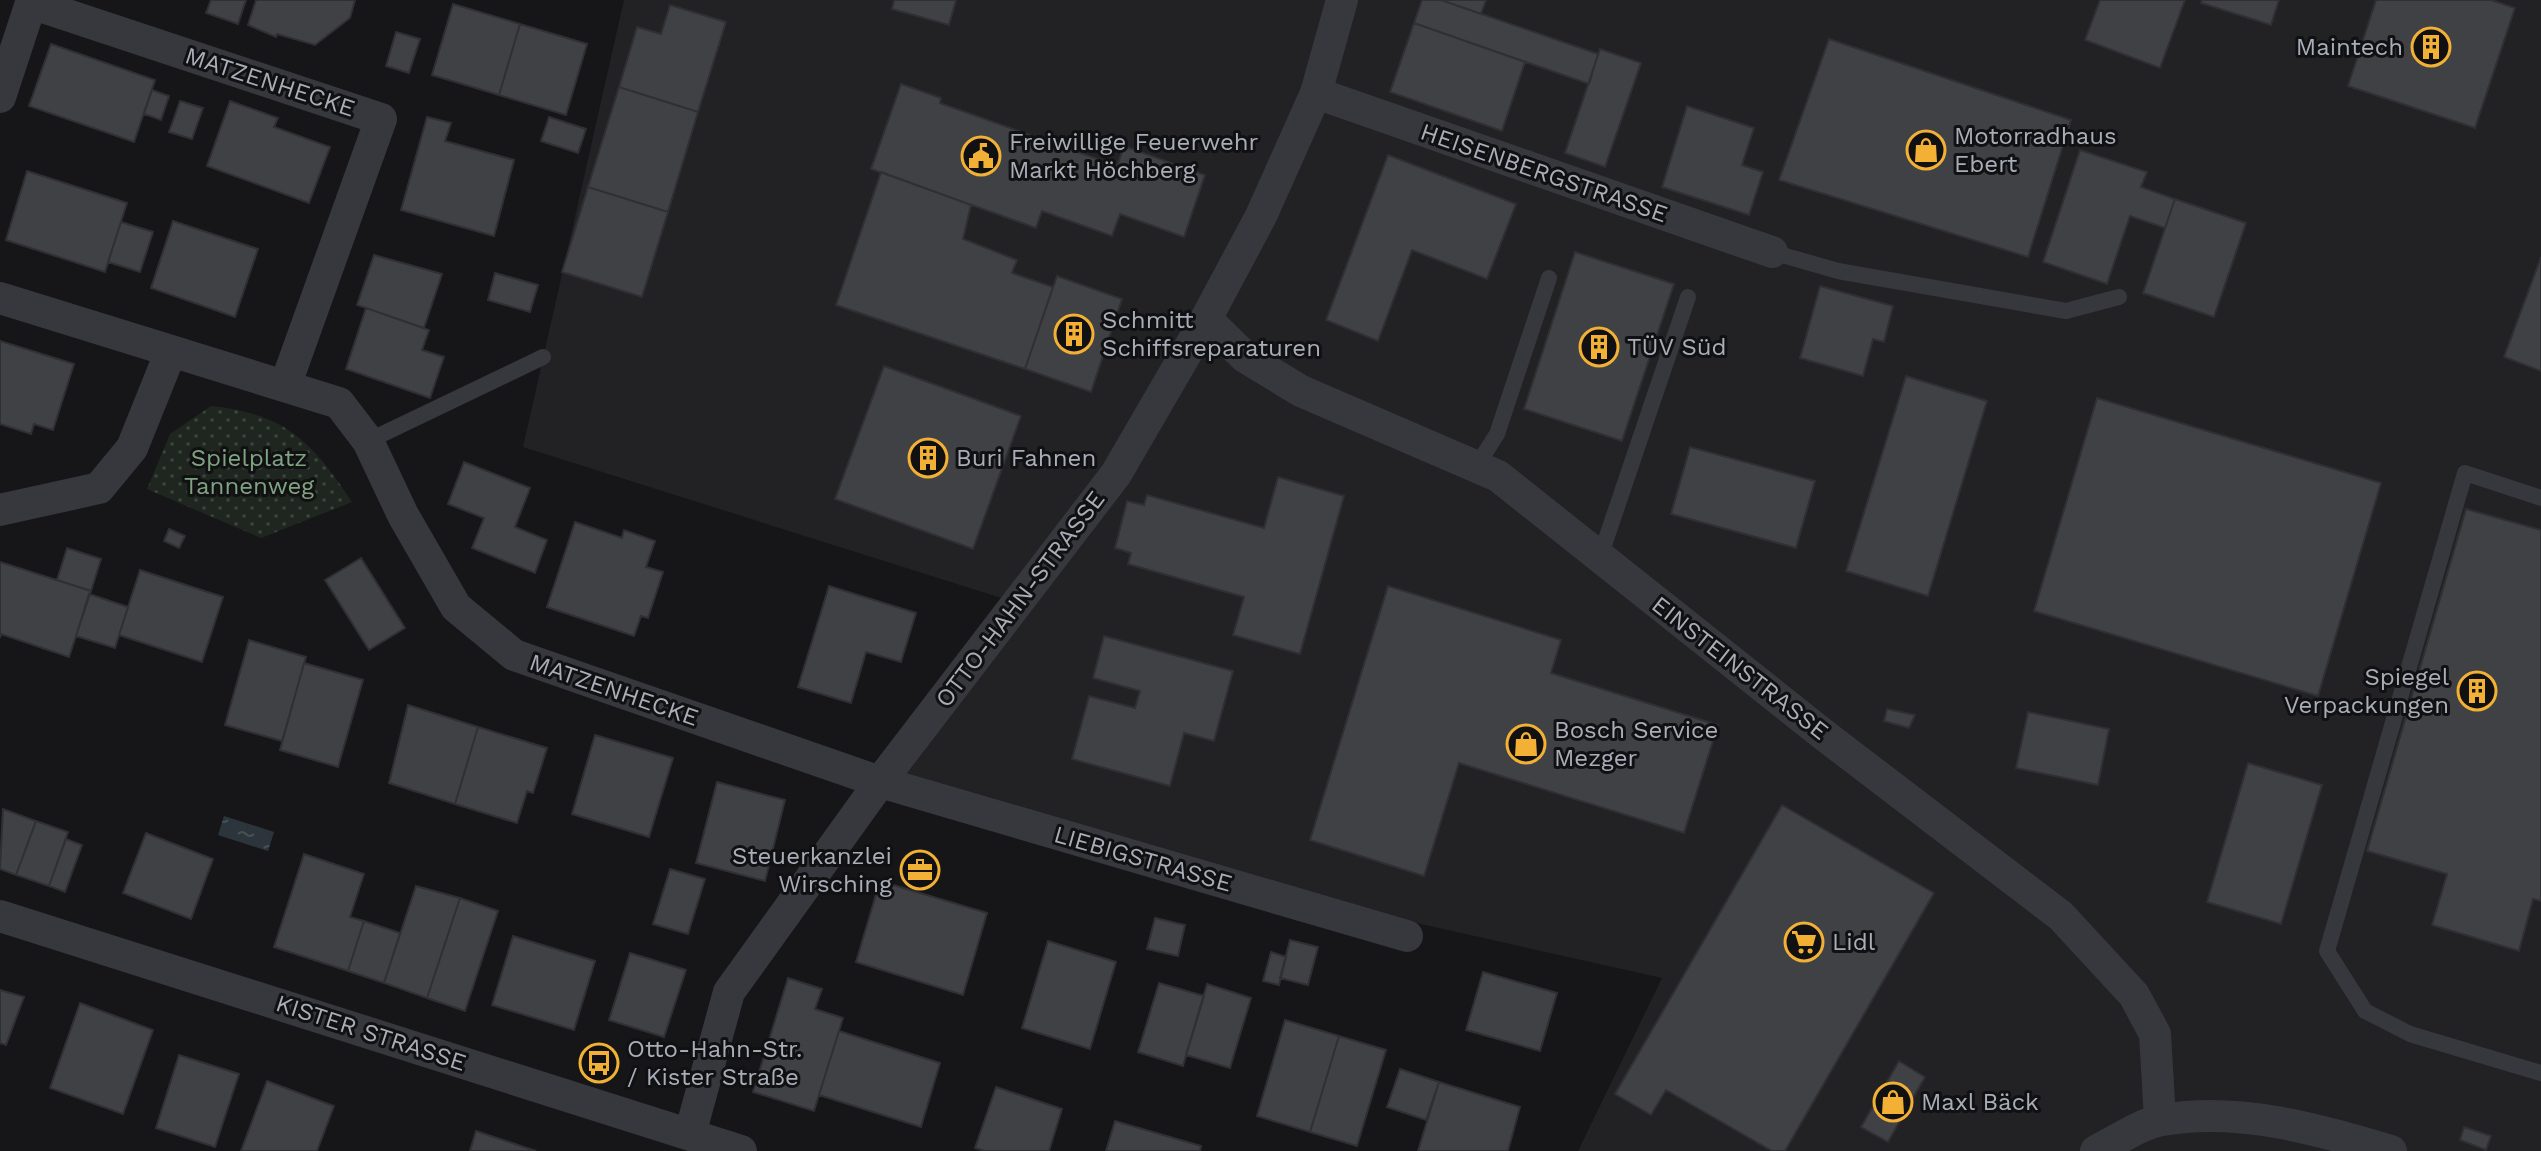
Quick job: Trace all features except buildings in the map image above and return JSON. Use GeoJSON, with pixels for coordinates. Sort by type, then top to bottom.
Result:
{"type":"FeatureCollection","features":[{"type":"Feature","properties":{"kind":"street","name":"OTTO-HAHN-STRASSE"},"geometry":{"type":"LineString","coordinates":[[690,1134],[729,992],[880,782],[1116,474],[1206,319],[1261,216],[1316,93],[1342,0]]}},
{"type":"Feature","properties":{"kind":"street","name":"MATZENHECKE"},"geometry":{"type":"LineString","coordinates":[[0,97],[31,3],[381,119],[285,386]]}},
{"type":"Feature","properties":{"kind":"street","name":"HEISENBERGSTRASSE"},"geometry":{"type":"LineString","coordinates":[[1316,93],[1772,252]]}},
{"type":"Feature","properties":{"kind":"street","name":"MATZENHECKE"},"geometry":{"type":"LineString","coordinates":[[0,298],[339,403],[368,441],[403,515],[456,607],[514,655],[880,782]]}},
{"type":"Feature","properties":{"kind":"street","name":"EINSTEINSTRASSE"},"geometry":{"type":"LineString","coordinates":[[1206,319],[1245,357],[1301,391],[1498,476],[1824,735],[2061,916],[2134,995],[2155,1034],[2160,1120]]}},
{"type":"Feature","properties":{"kind":"street"},"geometry":{"type":"LineString","coordinates":[[0,510],[99,488],[132,448],[171,351]]}},
{"type":"Feature","properties":{"kind":"street","name":"LIEBIGSTRASSE"},"geometry":{"type":"LineString","coordinates":[[880,782],[1407,936]]}},
{"type":"Feature","properties":{"kind":"street","name":"KISTER STRASSE"},"geometry":{"type":"LineString","coordinates":[[0,916],[741,1151]]}},
{"type":"Feature","properties":{"kind":"street"},"geometry":{"type":"LineString","coordinates":[[2096,1151],[2160,1120],[2229,1117],[2304,1125],[2391,1151]]}},
{"type":"Feature","properties":{"kind":"lane"},"geometry":{"type":"LineString","coordinates":[[1772,252],[1838,271],[2066,311],[2119,297]]}},
{"type":"Feature","properties":{"kind":"lane"},"geometry":{"type":"LineString","coordinates":[[1476,467],[1497,434],[1549,278]]}},
{"type":"Feature","properties":{"kind":"lane"},"geometry":{"type":"LineString","coordinates":[[1600,557],[1688,297]]}},
{"type":"Feature","properties":{"kind":"lane"},"geometry":{"type":"LineString","coordinates":[[368,441],[543,357]]}},
{"type":"Feature","properties":{"kind":"lane"},"geometry":{"type":"LineString","coordinates":[[2541,498],[2465,473],[2327,951],[2365,1011],[2410,1034],[2541,1073]]}},
{"type":"Feature","properties":{"kind":"shaded area"},"geometry":{"type":"Polygon","coordinates":[[[624,0],[2541,0],[2541,1151],[1578,1151],[1662,978],[1264,889],[902,780],[1011,601],[523,447],[624,0]]]}},
{"type":"Feature","properties":{"kind":"green space","name":"Spielplatz Tannenweg"},"geometry":{"type":"Polygon","coordinates":[[[211,406],[259,416],[295,434],[324,463],[352,502],[261,538],[147,489],[170,434],[211,406]]]}},
{"type":"Feature","properties":{"kind":"water"},"geometry":{"type":"Polygon","coordinates":[[[224,816],[274,832],[268,851],[218,835],[224,816]]]}},
{"type":"Feature","properties":{"kind":"place","name":"Maintech"},"geometry":{"type":"Point","coordinates":[2431,47]}},
{"type":"Feature","properties":{"kind":"place","name":"Motorradhaus Ebert"},"geometry":{"type":"Point","coordinates":[1926,150]}},
{"type":"Feature","properties":{"kind":"place","name":"Freiwillige Feuerwehr Markt Höchberg"},"geometry":{"type":"Point","coordinates":[981,156]}},
{"type":"Feature","properties":{"kind":"place","name":"Schmitt Schiffsreparaturen"},"geometry":{"type":"Point","coordinates":[1074,334]}},
{"type":"Feature","properties":{"kind":"place","name":"TÜV Süd"},"geometry":{"type":"Point","coordinates":[1599,347]}},
{"type":"Feature","properties":{"kind":"place","name":"Buri Fahnen"},"geometry":{"type":"Point","coordinates":[928,458]}},
{"type":"Feature","properties":{"kind":"place","name":"Spiegel Verpackungen"},"geometry":{"type":"Point","coordinates":[2477,691]}},
{"type":"Feature","properties":{"kind":"place","name":"Bosch Service Mezger"},"geometry":{"type":"Point","coordinates":[1526,744]}},
{"type":"Feature","properties":{"kind":"place","name":"Steuerkanzlei Wirsching"},"geometry":{"type":"Point","coordinates":[920,870]}},
{"type":"Feature","properties":{"kind":"place","name":"Lidl"},"geometry":{"type":"Point","coordinates":[1804,942]}},
{"type":"Feature","properties":{"kind":"place","name":"Otto-Hahn-Str. / Kister Straße"},"geometry":{"type":"Point","coordinates":[599,1063]}},
{"type":"Feature","properties":{"kind":"place","name":"Maxl Bäck"},"geometry":{"type":"Point","coordinates":[1893,1102]}}]}
